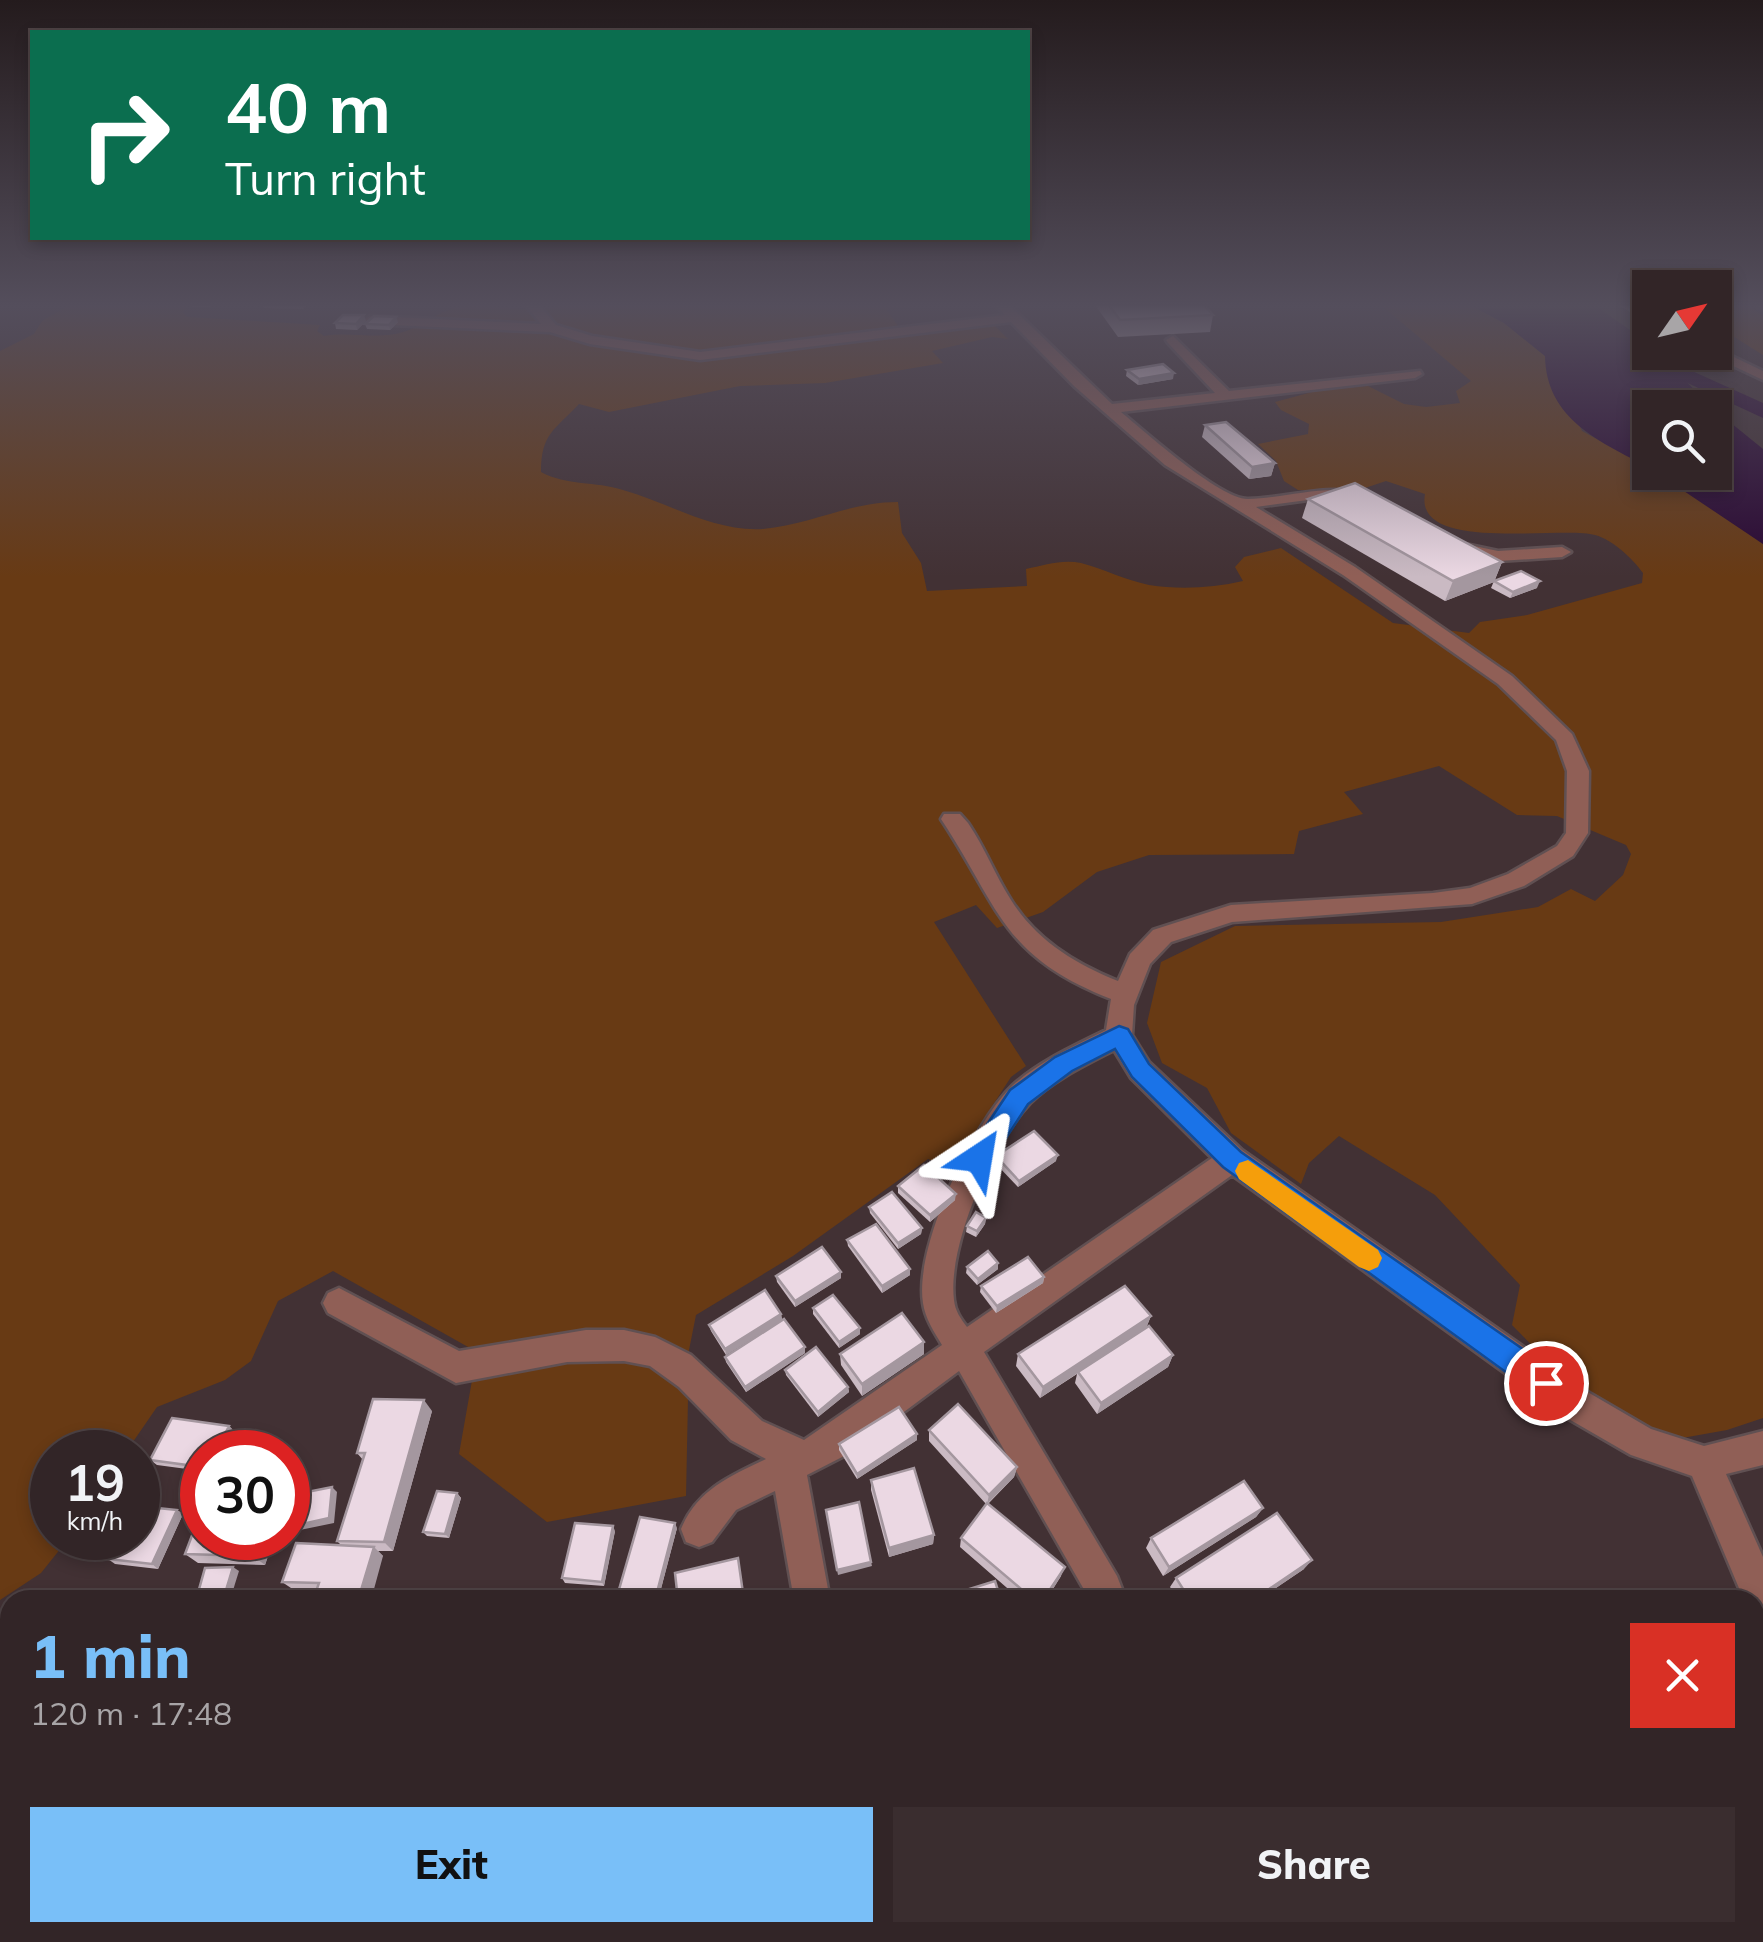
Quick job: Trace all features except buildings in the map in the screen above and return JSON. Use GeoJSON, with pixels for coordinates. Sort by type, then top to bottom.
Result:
{"type":"FeatureCollection","features":[{"type":"Feature","properties":{"kind":"street"},"geometry":{"type":"LineString","coordinates":[[1094,396],[1170,462],[1349,571],[1523,695],[1565,738],[1578,771],[1577,833],[1565,851],[1516,880],[1472,896],[1232,914],[1162,936],[1139,960],[1124,994],[1119,1036],[1140,1070],[1232,1160],[1579,1406],[1643,1443],[1704,1463],[1763,1448]]}},
{"type":"Feature","properties":{"kind":"street"},"geometry":{"type":"LineString","coordinates":[[1108,409],[1230,396]]}},
{"type":"Feature","properties":{"kind":"street"},"geometry":{"type":"LineString","coordinates":[[1239,505],[1330,492],[1372,500]]}},
{"type":"Feature","properties":{"kind":"street"},"geometry":{"type":"LineString","coordinates":[[1440,538],[1478,555],[1512,558],[1562,552]]}},
{"type":"Feature","properties":{"kind":"street"},"geometry":{"type":"LineString","coordinates":[[952,819],[968,837],[1004,909],[1023,935],[1077,976],[1124,994]]}},
{"type":"Feature","properties":{"kind":"street"},"geometry":{"type":"LineString","coordinates":[[1104,1589],[964,1348],[945,1322],[938,1302],[937,1273],[979,1158],[1019,1097],[1063,1064],[1119,1036]]}},
{"type":"Feature","properties":{"kind":"street"},"geometry":{"type":"LineString","coordinates":[[699,1530],[724,1498],[797,1462],[892,1402],[1232,1160]]}},
{"type":"Feature","properties":{"kind":"street"},"geometry":{"type":"LineString","coordinates":[[339,1303],[456,1367],[477,1368],[519,1355],[570,1347],[628,1346],[658,1352],[693,1378],[745,1430],[797,1462]]}},
{"type":"Feature","properties":{"kind":"street"},"geometry":{"type":"LineString","coordinates":[[797,1462],[811,1590]]}},
{"type":"Feature","properties":{"kind":"street"},"geometry":{"type":"LineString","coordinates":[[1704,1463],[1759,1590]]}},
{"type":"Feature","properties":{"kind":"shaded area"},"geometry":{"type":"Polygon","coordinates":[[[0,396],[691,396],[609,412],[579,404],[547,440],[541,472],[623,490],[709,521],[745,529],[780,527],[863,506],[898,502],[902,533],[921,563],[927,591],[1027,586],[1026,569],[1067,562],[1149,585],[1220,585],[1243,581],[1235,567],[1244,557],[1281,548],[1393,623],[1469,633],[1480,622],[1527,615],[1642,583],[1643,573],[1622,550],[1595,535],[1466,531],[1442,524],[1428,513],[1425,494],[1386,481],[1356,491],[1298,490],[1284,481],[1276,461],[1258,444],[1308,434],[1309,424],[1281,410],[1275,402],[1299,396],[1387,396],[1404,404],[1426,407],[1460,403],[1458,396],[1565,396],[1582,431],[1632,458],[1632,490],[1688,490],[1763,544],[1763,1418],[1727,1430],[1671,1440],[1585,1399],[1512,1325],[1520,1285],[1435,1195],[1339,1136],[1309,1163],[1301,1184],[1231,1133],[1207,1088],[1162,1063],[1147,1023],[1161,962],[1235,926],[1441,922],[1538,907],[1571,889],[1595,901],[1623,875],[1631,854],[1626,845],[1557,816],[1517,815],[1439,766],[1344,792],[1363,814],[1299,831],[1294,854],[1149,855],[1097,872],[1043,912],[997,928],[976,905],[934,922],[1026,1066],[1011,1077],[952,1168],[928,1159],[793,1256],[696,1315],[689,1350],[686,1496],[547,1522],[459,1454],[477,1352],[333,1271],[278,1301],[251,1361],[225,1380],[157,1407],[141,1430],[30,1430],[30,1560],[51,1560],[41,1573],[15,1590],[0,1590],[0,396]]]}},
{"type":"Feature","properties":{"kind":"shaded area"},"geometry":{"type":"Polygon","coordinates":[[[1554,396],[1632,396],[1632,459],[1596,438],[1566,413],[1554,396]]]}},
{"type":"Feature","properties":{"kind":"shaded area"},"geometry":{"type":"Polygon","coordinates":[[[1732,424],[1763,449],[1763,544],[1682,490],[1732,490],[1732,424]]]}},
{"type":"Feature","properties":{"kind":"waterway"},"geometry":{"type":"LineString","coordinates":[[1730,396],[1763,411]]}},
{"type":"Feature","properties":{"kind":"slow traffic"},"geometry":{"type":"LineString","coordinates":[[1248,1171],[1369,1258]]}},
{"type":"Feature","properties":{"kind":"route"},"geometry":{"type":"LineString","coordinates":[[979,1158],[1019,1097],[1063,1064],[1119,1036],[1140,1070],[1232,1160],[1546,1383]]}}]}
